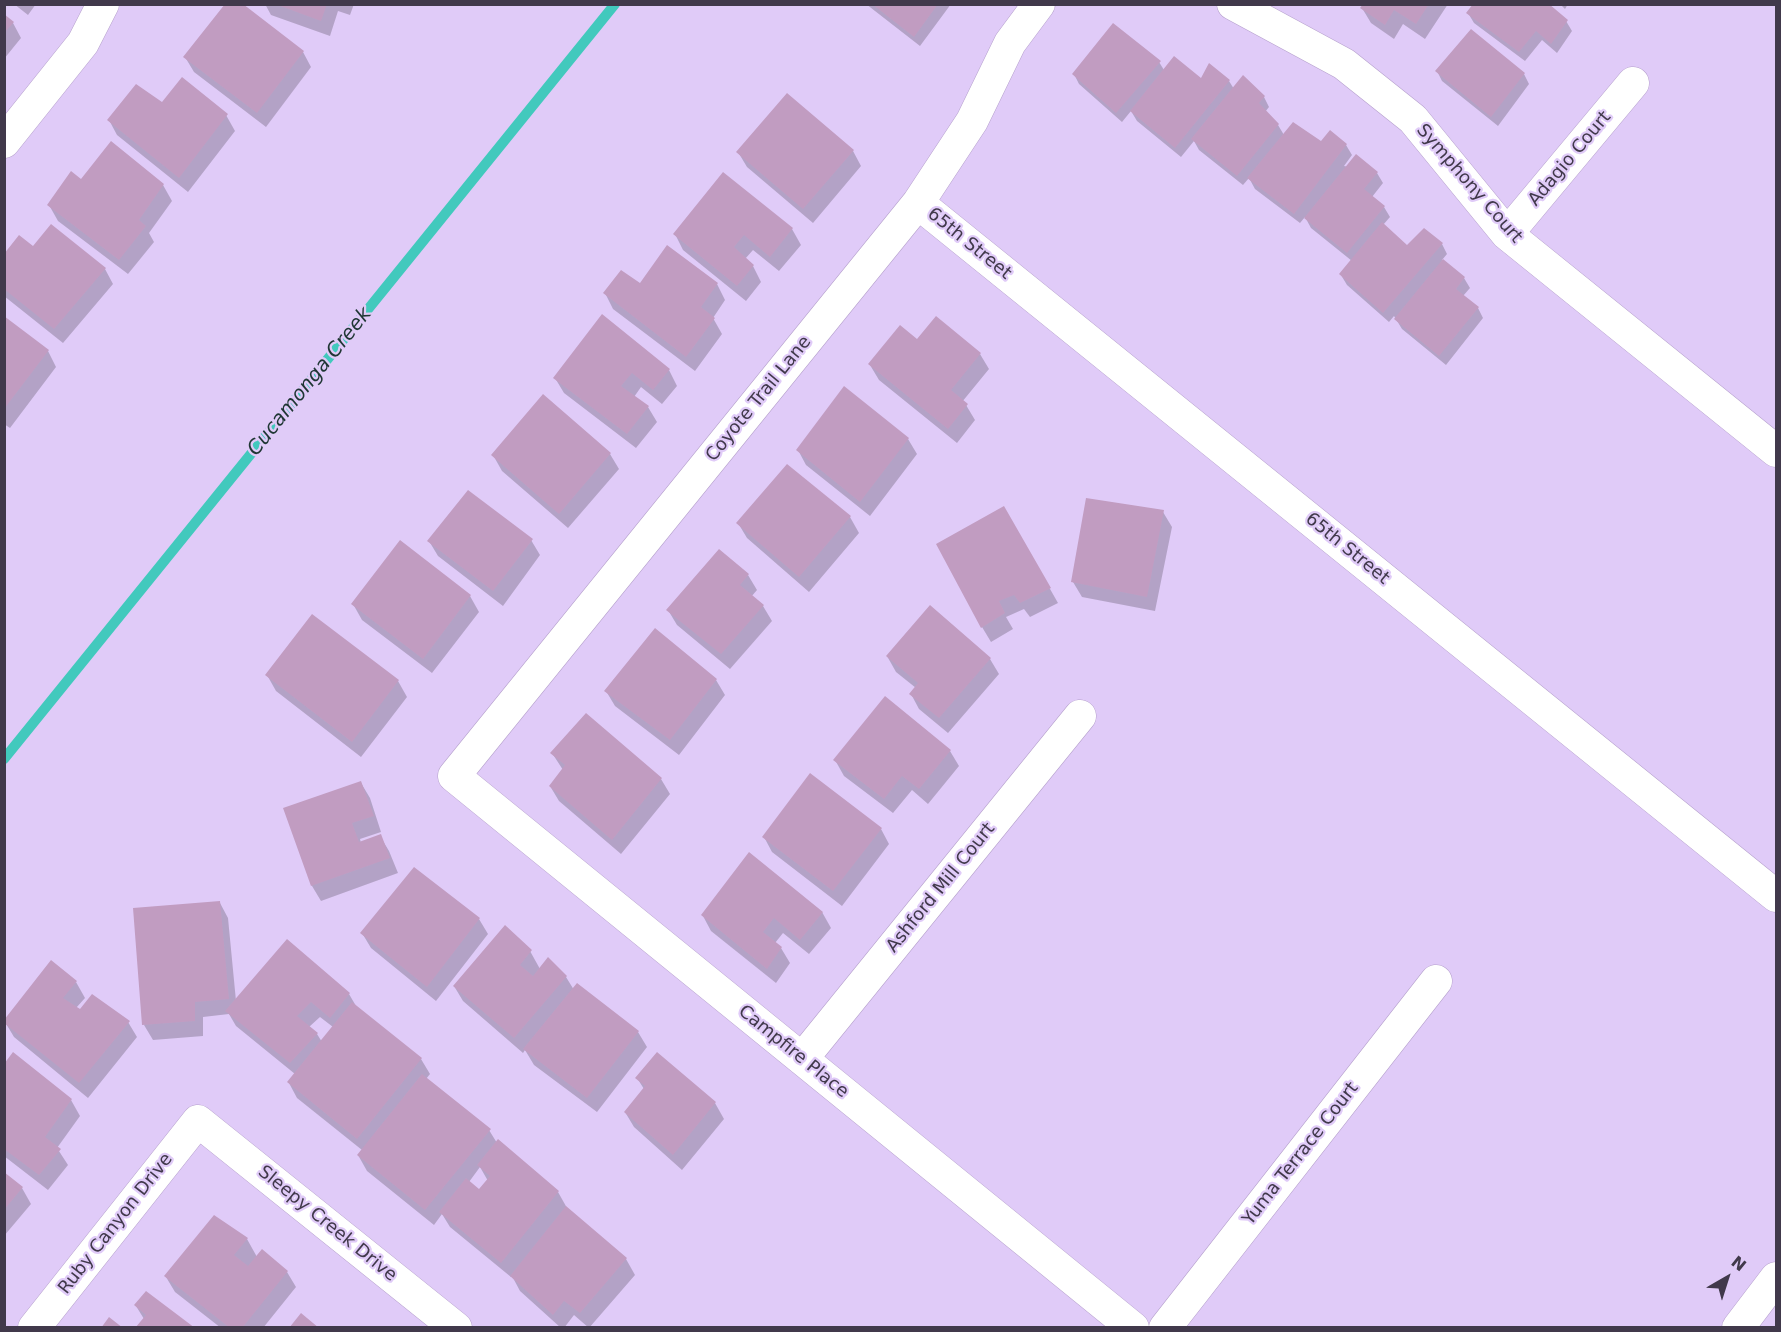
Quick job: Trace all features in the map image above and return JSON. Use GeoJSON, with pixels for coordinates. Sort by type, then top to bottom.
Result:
{"type":"FeatureCollection","features":[{"type":"Feature","properties":{"kind":"street"},"geometry":{"type":"LineString","coordinates":[[4,142],[83,43],[103,4]]}},
{"type":"Feature","properties":{"kind":"street","name":"Coyote Trail Lane"},"geometry":{"type":"LineString","coordinates":[[454,776],[918,203],[972,121],[1010,43],[1039,4]]}},
{"type":"Feature","properties":{"kind":"street","name":"Symphony Court"},"geometry":{"type":"LineString","coordinates":[[1233,4],[1344,64],[1413,119],[1508,234],[1776,450]]}},
{"type":"Feature","properties":{"kind":"street","name":"Adagio Court"},"geometry":{"type":"LineString","coordinates":[[1508,234],[1633,83]]}},
{"type":"Feature","properties":{"kind":"street","name":"65th Street"},"geometry":{"type":"LineString","coordinates":[[918,203],[1776,896]]}},
{"type":"Feature","properties":{"kind":"street","name":"Ashford Mill Court"},"geometry":{"type":"LineString","coordinates":[[802,1059],[1080,716]]}},
{"type":"Feature","properties":{"kind":"street","name":"Campfire Place"},"geometry":{"type":"LineString","coordinates":[[454,776],[1132,1328]]}},
{"type":"Feature","properties":{"kind":"street","name":"Yuma Terrace Court"},"geometry":{"type":"LineString","coordinates":[[1165,1328],[1436,981]]}},
{"type":"Feature","properties":{"kind":"street","name":"Ruby Canyon Drive"},"geometry":{"type":"LineString","coordinates":[[34,1328],[198,1121]]}},
{"type":"Feature","properties":{"kind":"street","name":"Sleepy Creek Drive"},"geometry":{"type":"LineString","coordinates":[[198,1121],[456,1328]]}},
{"type":"Feature","properties":{"kind":"street"},"geometry":{"type":"LineString","coordinates":[[1738,1328],[1776,1278]]}},
{"type":"Feature","properties":{"kind":"building"},"geometry":{"type":"Polygon","coordinates":[[[225,4],[243,4],[304,51],[257,113],[183,57],[225,4]]]}},
{"type":"Feature","properties":{"kind":"building"},"geometry":{"type":"Polygon","coordinates":[[[275,4],[327,4],[321,21],[275,4]]]}},
{"type":"Feature","properties":{"kind":"building"},"geometry":{"type":"Polygon","coordinates":[[[872,4],[938,4],[914,37],[872,4]]]}},
{"type":"Feature","properties":{"kind":"building"},"geometry":{"type":"Polygon","coordinates":[[[1363,4],[1429,4],[1416,24],[1394,10],[1385,25],[1360,8],[1363,4]]]}},
{"type":"Feature","properties":{"kind":"building"},"geometry":{"type":"Polygon","coordinates":[[[1473,4],[1549,4],[1568,20],[1551,44],[1536,31],[1519,52],[1466,13],[1473,4]]]}},
{"type":"Feature","properties":{"kind":"building"},"geometry":{"type":"Polygon","coordinates":[[[4,14],[14,22],[4,33],[4,14]]]}},
{"type":"Feature","properties":{"kind":"building"},"geometry":{"type":"Polygon","coordinates":[[[1113,23],[1161,61],[1116,113],[1072,74],[1113,23]]]}},
{"type":"Feature","properties":{"kind":"building"},"geometry":{"type":"Polygon","coordinates":[[[1471,29],[1525,73],[1491,117],[1435,71],[1471,29]]]}},
{"type":"Feature","properties":{"kind":"building"},"geometry":{"type":"Polygon","coordinates":[[[1174,56],[1201,78],[1209,63],[1230,80],[1175,148],[1130,111],[1174,56]]]}},
{"type":"Feature","properties":{"kind":"building"},"geometry":{"type":"Polygon","coordinates":[[[1243,75],[1265,96],[1259,103],[1279,124],[1237,176],[1191,139],[1243,75]]]}},
{"type":"Feature","properties":{"kind":"building"},"geometry":{"type":"Polygon","coordinates":[[[182,77],[228,114],[179,178],[107,120],[136,84],[162,102],[182,77]]]}},
{"type":"Feature","properties":{"kind":"building"},"geometry":{"type":"Polygon","coordinates":[[[787,93],[854,150],[803,209],[736,152],[787,93]]]}},
{"type":"Feature","properties":{"kind":"building"},"geometry":{"type":"Polygon","coordinates":[[[1293,122],[1321,141],[1330,130],[1347,144],[1294,214],[1247,178],[1293,122]]]}},
{"type":"Feature","properties":{"kind":"building"},"geometry":{"type":"Polygon","coordinates":[[[111,141],[164,184],[139,220],[146,226],[119,260],[47,205],[71,171],[81,179],[111,141]]]}},
{"type":"Feature","properties":{"kind":"building"},"geometry":{"type":"Polygon","coordinates":[[[1356,154],[1378,172],[1364,189],[1385,206],[1347,253],[1304,218],[1356,154]]]}},
{"type":"Feature","properties":{"kind":"building"},"geometry":{"type":"Polygon","coordinates":[[[723,172],[793,228],[770,257],[744,235],[734,247],[754,265],[737,286],[673,234],[723,172]]]}},
{"type":"Feature","properties":{"kind":"building"},"geometry":{"type":"Polygon","coordinates":[[[1382,222],[1407,245],[1424,228],[1443,243],[1383,313],[1339,274],[1382,222]]]}},
{"type":"Feature","properties":{"kind":"building"},"geometry":{"type":"Polygon","coordinates":[[[51,224],[106,268],[54,329],[4,289],[4,254],[19,235],[33,246],[51,224]]]}},
{"type":"Feature","properties":{"kind":"building"},"geometry":{"type":"Polygon","coordinates":[[[667,245],[718,283],[701,307],[715,318],[686,357],[603,293],[621,270],[640,283],[667,245]]]}},
{"type":"Feature","properties":{"kind":"building"},"geometry":{"type":"Polygon","coordinates":[[[1443,259],[1465,277],[1456,289],[1479,307],[1439,356],[1394,319],[1443,259]]]}},
{"type":"Feature","properties":{"kind":"building"},"geometry":{"type":"Polygon","coordinates":[[[602,314],[670,369],[653,390],[632,373],[621,386],[649,406],[627,434],[553,378],[602,314]]]}},
{"type":"Feature","properties":{"kind":"building"},"geometry":{"type":"Polygon","coordinates":[[[4,316],[49,350],[4,409],[4,316]]]}},
{"type":"Feature","properties":{"kind":"building"},"geometry":{"type":"Polygon","coordinates":[[[936,316],[981,353],[951,390],[968,404],[948,429],[868,364],[900,325],[917,339],[936,316]]]}},
{"type":"Feature","properties":{"kind":"building"},"geometry":{"type":"Polygon","coordinates":[[[844,386],[909,438],[860,502],[796,450],[844,386]]]}},
{"type":"Feature","properties":{"kind":"building"},"geometry":{"type":"Polygon","coordinates":[[[543,394],[611,453],[559,514],[491,455],[543,394]]]}},
{"type":"Feature","properties":{"kind":"building"},"geometry":{"type":"Polygon","coordinates":[[[787,464],[851,516],[799,577],[736,523],[787,464]]]}},
{"type":"Feature","properties":{"kind":"building"},"geometry":{"type":"Polygon","coordinates":[[[468,490],[533,539],[493,591],[427,541],[468,490]]]}},
{"type":"Feature","properties":{"kind":"building"},"geometry":{"type":"Polygon","coordinates":[[[1086,498],[1164,510],[1147,597],[1071,582],[1086,498]]]}},
{"type":"Feature","properties":{"kind":"building"},"geometry":{"type":"Polygon","coordinates":[[[1004,506],[1051,588],[1020,603],[1014,595],[999,601],[1005,613],[981,628],[936,544],[1004,506]]]}},
{"type":"Feature","properties":{"kind":"building"},"geometry":{"type":"Polygon","coordinates":[[[400,540],[471,595],[423,659],[351,604],[400,540]]]}},
{"type":"Feature","properties":{"kind":"building"},"geometry":{"type":"Polygon","coordinates":[[[719,549],[749,574],[740,585],[764,605],[721,654],[666,610],[719,549]]]}},
{"type":"Feature","properties":{"kind":"building"},"geometry":{"type":"Polygon","coordinates":[[[930,605],[991,658],[939,718],[909,694],[918,683],[886,656],[930,605]]]}},
{"type":"Feature","properties":{"kind":"building"},"geometry":{"type":"Polygon","coordinates":[[[312,614],[399,680],[352,742],[265,675],[312,614]]]}},
{"type":"Feature","properties":{"kind":"building"},"geometry":{"type":"Polygon","coordinates":[[[655,628],[717,679],[670,740],[604,691],[655,628]]]}},
{"type":"Feature","properties":{"kind":"building"},"geometry":{"type":"Polygon","coordinates":[[[885,696],[951,750],[919,789],[902,776],[884,799],[833,760],[885,696]]]}},
{"type":"Feature","properties":{"kind":"building"},"geometry":{"type":"Polygon","coordinates":[[[586,713],[662,778],[612,840],[549,786],[565,765],[550,753],[586,713]]]}},
{"type":"Feature","properties":{"kind":"building"},"geometry":{"type":"Polygon","coordinates":[[[810,773],[882,828],[833,891],[762,837],[810,773]]]}},
{"type":"Feature","properties":{"kind":"building"},"geometry":{"type":"Polygon","coordinates":[[[361,781],[374,816],[352,823],[359,842],[381,834],[390,858],[311,886],[283,808],[361,781]]]}},
{"type":"Feature","properties":{"kind":"building"},"geometry":{"type":"Polygon","coordinates":[[[749,852],[823,912],[800,940],[774,918],[763,932],[782,947],[767,969],[701,915],[749,852]]]}},
{"type":"Feature","properties":{"kind":"building"},"geometry":{"type":"Polygon","coordinates":[[[414,867],[480,918],[427,987],[360,933],[414,867]]]}},
{"type":"Feature","properties":{"kind":"building"},"geometry":{"type":"Polygon","coordinates":[[[220,901],[229,999],[195,1002],[195,1021],[142,1025],[133,908],[220,901]]]}},
{"type":"Feature","properties":{"kind":"building"},"geometry":{"type":"Polygon","coordinates":[[[505,925],[532,950],[520,965],[533,976],[548,957],[567,976],[514,1038],[453,986],[505,925]]]}},
{"type":"Feature","properties":{"kind":"building"},"geometry":{"type":"Polygon","coordinates":[[[287,939],[350,993],[330,1018],[311,1002],[297,1016],[318,1033],[290,1063],[225,1011],[287,939]]]}},
{"type":"Feature","properties":{"kind":"building"},"geometry":{"type":"Polygon","coordinates":[[[51,960],[77,981],[63,998],[80,1009],[92,994],[130,1021],[79,1083],[4,1023],[51,960]]]}},
{"type":"Feature","properties":{"kind":"building"},"geometry":{"type":"Polygon","coordinates":[[[577,983],[639,1031],[587,1098],[523,1049],[577,983]]]}},
{"type":"Feature","properties":{"kind":"building"},"geometry":{"type":"Polygon","coordinates":[[[352,1002],[422,1058],[357,1139],[287,1082],[352,1002]]]}},
{"type":"Feature","properties":{"kind":"building"},"geometry":{"type":"Polygon","coordinates":[[[13,1052],[72,1099],[45,1137],[61,1149],[39,1175],[4,1149],[4,1064],[13,1052]]]}},
{"type":"Feature","properties":{"kind":"building"},"geometry":{"type":"Polygon","coordinates":[[[657,1052],[716,1102],[673,1155],[624,1112],[645,1086],[635,1078],[657,1052]]]}},
{"type":"Feature","properties":{"kind":"building"},"geometry":{"type":"Polygon","coordinates":[[[422,1074],[491,1129],[425,1210],[357,1155],[422,1074]]]}},
{"type":"Feature","properties":{"kind":"building"},"geometry":{"type":"Polygon","coordinates":[[[498,1139],[559,1191],[501,1263],[439,1212],[466,1178],[479,1189],[490,1176],[477,1165],[498,1139]]]}},
{"type":"Feature","properties":{"kind":"building"},"geometry":{"type":"Polygon","coordinates":[[[4,1172],[23,1187],[4,1210],[4,1172]]]}},
{"type":"Feature","properties":{"kind":"building"},"geometry":{"type":"Polygon","coordinates":[[[566,1206],[627,1258],[580,1313],[564,1301],[553,1315],[510,1276],[566,1206]]]}},
{"type":"Feature","properties":{"kind":"building"},"geometry":{"type":"Polygon","coordinates":[[[214,1215],[248,1238],[234,1255],[248,1266],[262,1249],[288,1271],[242,1328],[230,1328],[164,1276],[214,1215]]]}},
{"type":"Feature","properties":{"kind":"building"},"geometry":{"type":"Polygon","coordinates":[[[146,1291],[195,1328],[135,1328],[146,1315],[134,1305],[146,1291]]]}},
{"type":"Feature","properties":{"kind":"building"},"geometry":{"type":"Polygon","coordinates":[[[301,1313],[319,1328],[289,1328],[301,1313]]]}},
{"type":"Feature","properties":{"kind":"building"},"geometry":{"type":"Polygon","coordinates":[[[109,1317],[123,1328],[101,1328],[109,1317]]]}},
{"type":"Feature","properties":{"kind":"waterway","name":"Cucamonga Creek"},"geometry":{"type":"LineString","coordinates":[[4,759],[615,4]]}}]}
